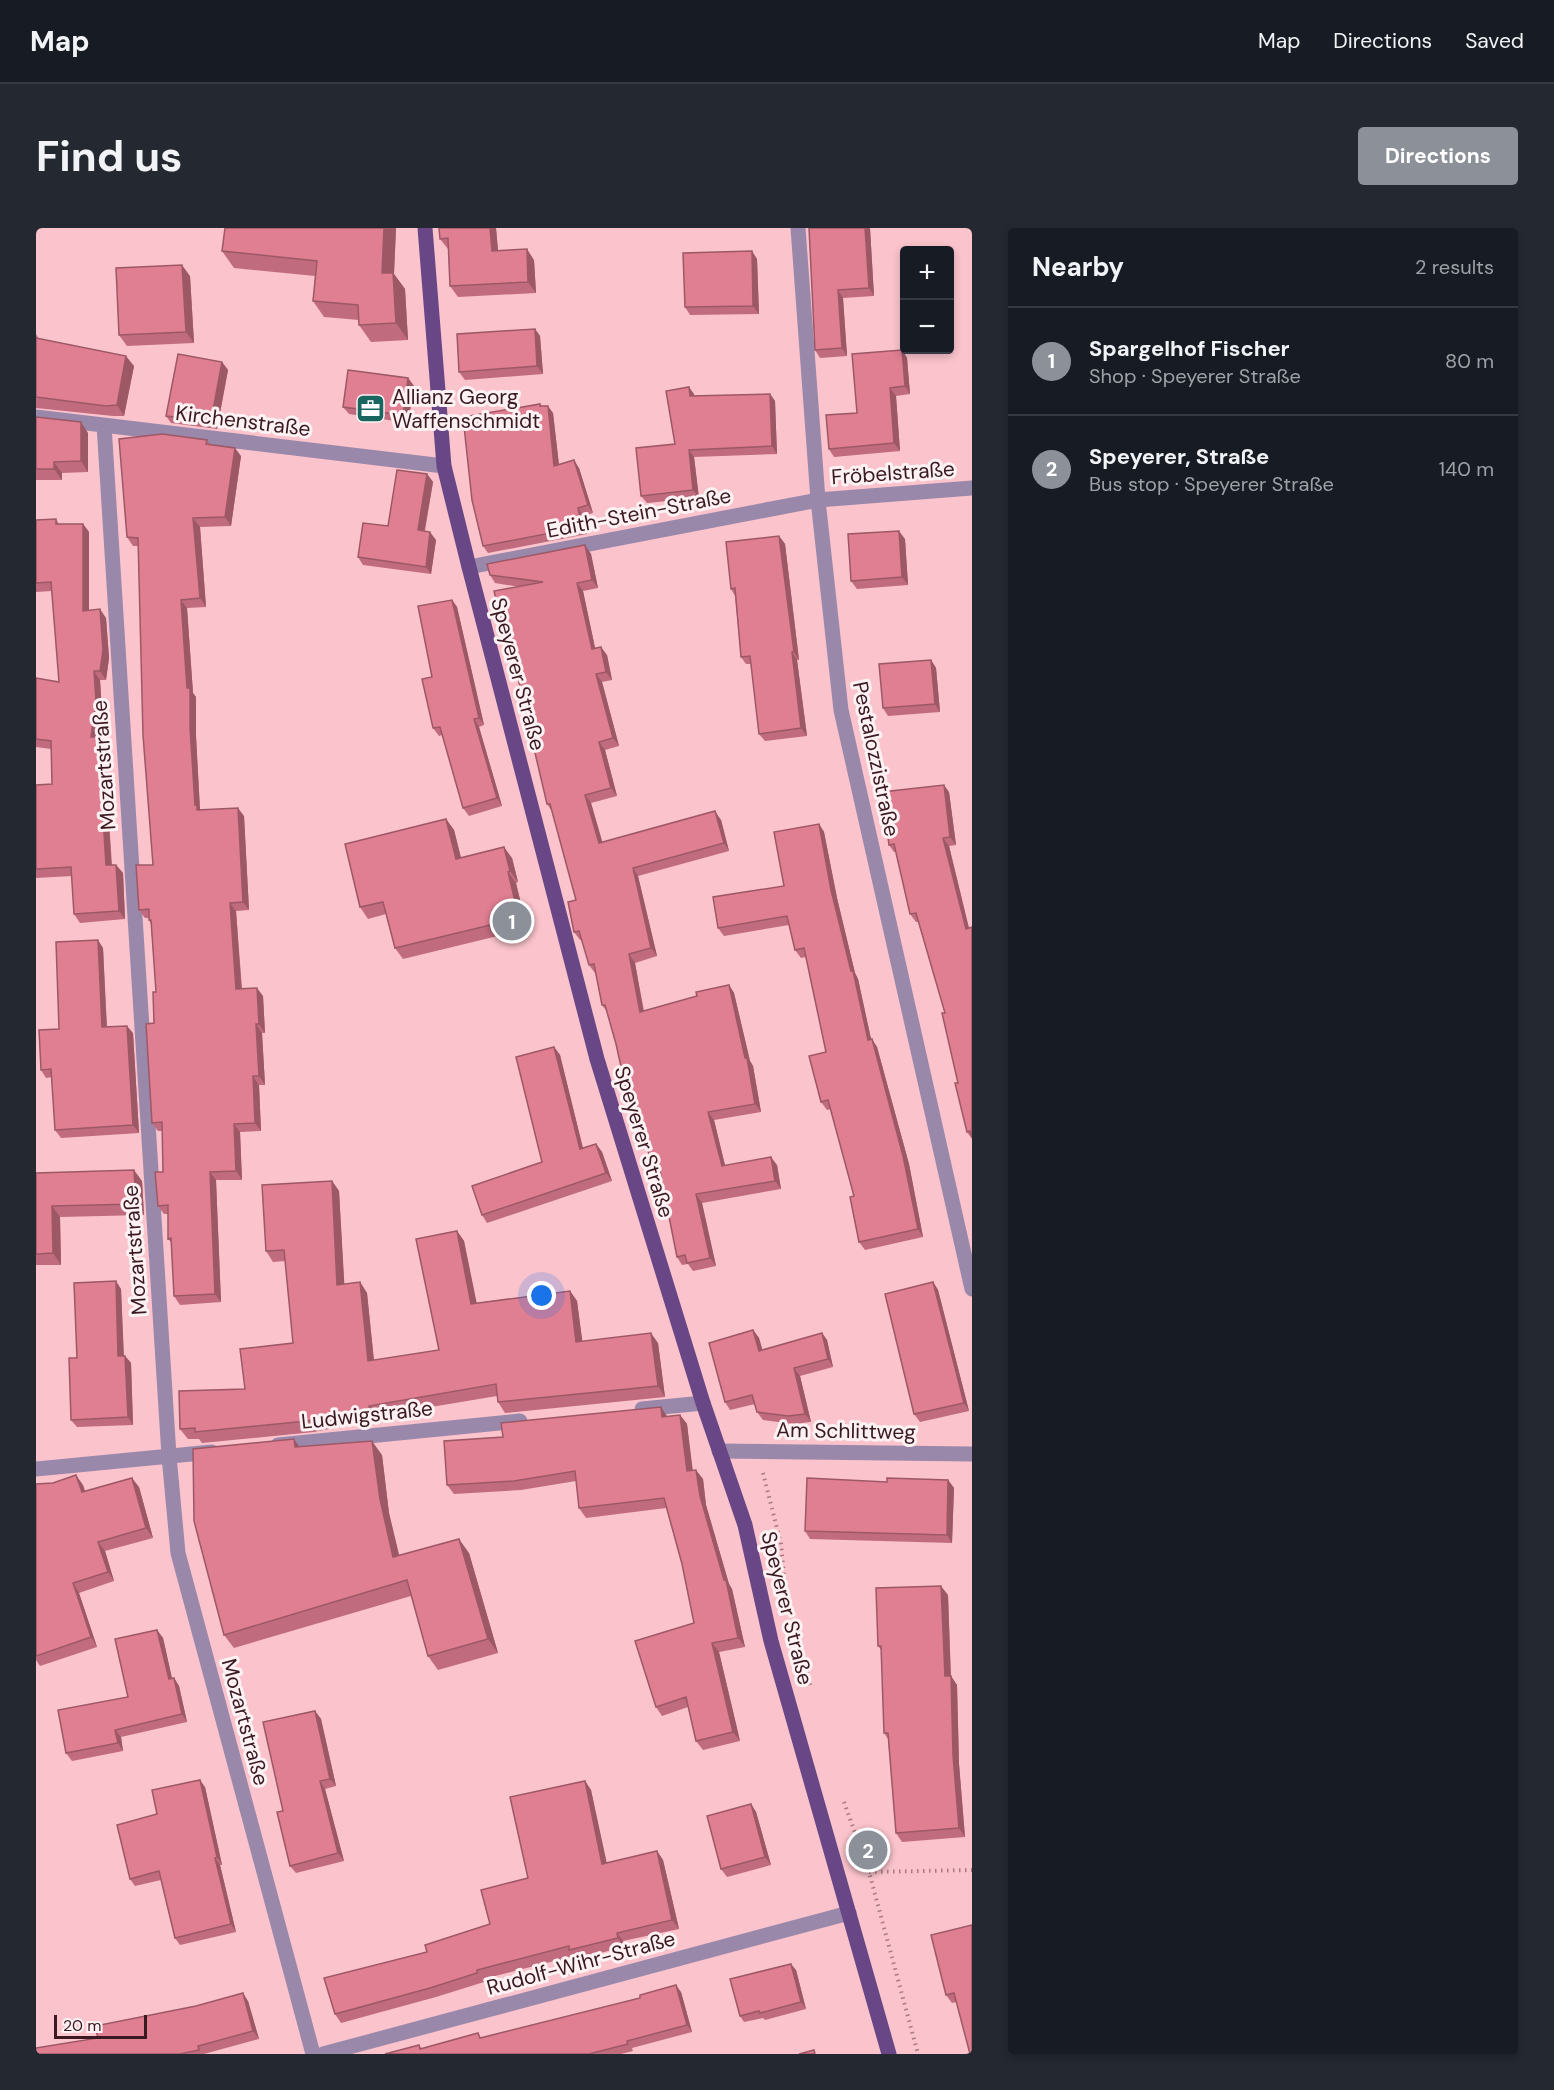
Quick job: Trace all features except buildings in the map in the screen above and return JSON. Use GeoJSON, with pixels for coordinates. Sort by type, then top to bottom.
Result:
{"type":"FeatureCollection","features":[{"type":"Feature","properties":{"kind":"main road","name":"Speyerer Straße"},"geometry":{"type":"LineString","coordinates":[[426,228],[444,466],[469,567],[597,1059],[703,1403],[745,1525],[771,1641],[889,2054]]}},
{"type":"Feature","properties":{"kind":"street","name":"Pestalozzistraße"},"geometry":{"type":"LineString","coordinates":[[798,228],[818,500],[841,710],[972,1289]]}},
{"type":"Feature","properties":{"kind":"street","name":"Kirchenstraße"},"geometry":{"type":"LineString","coordinates":[[36,417],[444,466]]}},
{"type":"Feature","properties":{"kind":"street","name":"Mozartstraße"},"geometry":{"type":"LineString","coordinates":[[104,425],[177,1553],[313,2054]]}},
{"type":"Feature","properties":{"kind":"street","name":"Fröbelstraße"},"geometry":{"type":"LineString","coordinates":[[818,500],[972,488]]}},
{"type":"Feature","properties":{"kind":"street","name":"Edith-Stein-Straße"},"geometry":{"type":"LineString","coordinates":[[469,567],[818,500]]}},
{"type":"Feature","properties":{"kind":"street"},"geometry":{"type":"LineString","coordinates":[[632,1410],[703,1403]]}},
{"type":"Feature","properties":{"kind":"street","name":"Ludwigstraße"},"geometry":{"type":"LineString","coordinates":[[264,1447],[537,1419]]}},
{"type":"Feature","properties":{"kind":"street"},"geometry":{"type":"LineString","coordinates":[[36,1469],[228,1450]]}},
{"type":"Feature","properties":{"kind":"street","name":"Am Schlittweg"},"geometry":{"type":"LineString","coordinates":[[719,1451],[972,1454]]}},
{"type":"Feature","properties":{"kind":"street","name":"Rudolf-Wihr-Straße"},"geometry":{"type":"LineString","coordinates":[[323,2054],[849,1913]]}},
{"type":"Feature","properties":{"kind":"path"},"geometry":{"type":"LineString","coordinates":[[757,1450],[781,1544],[785,1589]]}},
{"type":"Feature","properties":{"kind":"path"},"geometry":{"type":"LineString","coordinates":[[788,1600],[812,1691]]}},
{"type":"Feature","properties":{"kind":"path"},"geometry":{"type":"LineString","coordinates":[[840,1792],[869,1872],[918,2054]]}},
{"type":"Feature","properties":{"kind":"path"},"geometry":{"type":"LineString","coordinates":[[869,1872],[972,1870]]}},
{"type":"Feature","properties":{"kind":"place","name":"Allianz Georg Waffenschmidt"},"geometry":{"type":"Point","coordinates":[371,409]}},
{"type":"Feature","properties":{"kind":"place","name":"Spargelhof Fischer"},"geometry":{"type":"Point","coordinates":[512,921]}},
{"type":"Feature","properties":{"kind":"place","name":"Speyerer, Straße"},"geometry":{"type":"Point","coordinates":[868,1850]}}]}
